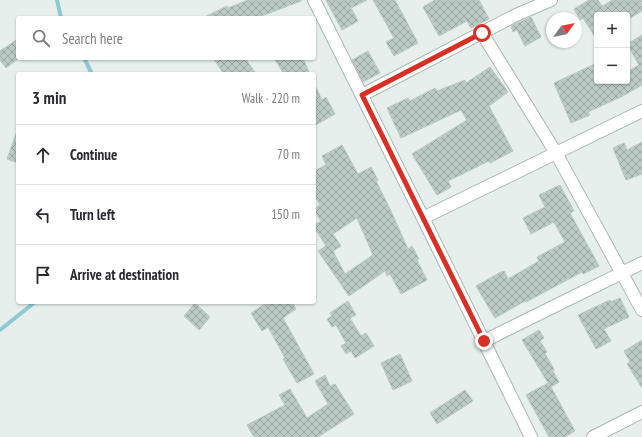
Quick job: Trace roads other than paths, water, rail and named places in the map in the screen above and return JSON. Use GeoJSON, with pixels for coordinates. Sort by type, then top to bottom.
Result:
{"type":"FeatureCollection","features":[{"type":"Feature","properties":{"kind":"street"},"geometry":{"type":"LineString","coordinates":[[314,0],[531,437]]}},
{"type":"Feature","properties":{"kind":"street"},"geometry":{"type":"LineString","coordinates":[[362,95],[516,15],[551,0]]}},
{"type":"Feature","properties":{"kind":"street"},"geometry":{"type":"LineString","coordinates":[[482,33],[556,153],[642,310]]}},
{"type":"Feature","properties":{"kind":"street"},"geometry":{"type":"LineString","coordinates":[[423,218],[642,111]]}},
{"type":"Feature","properties":{"kind":"street"},"geometry":{"type":"LineString","coordinates":[[484,341],[642,263]]}},
{"type":"Feature","properties":{"kind":"street"},"geometry":{"type":"LineString","coordinates":[[593,437],[642,412]]}},
{"type":"Feature","properties":{"kind":"waterway"},"geometry":{"type":"LineString","coordinates":[[57,0],[61,16]]}},
{"type":"Feature","properties":{"kind":"waterway"},"geometry":{"type":"LineString","coordinates":[[85,60],[91,72]]}},
{"type":"Feature","properties":{"kind":"waterway"},"geometry":{"type":"LineString","coordinates":[[0,330],[32,304]]}}]}
